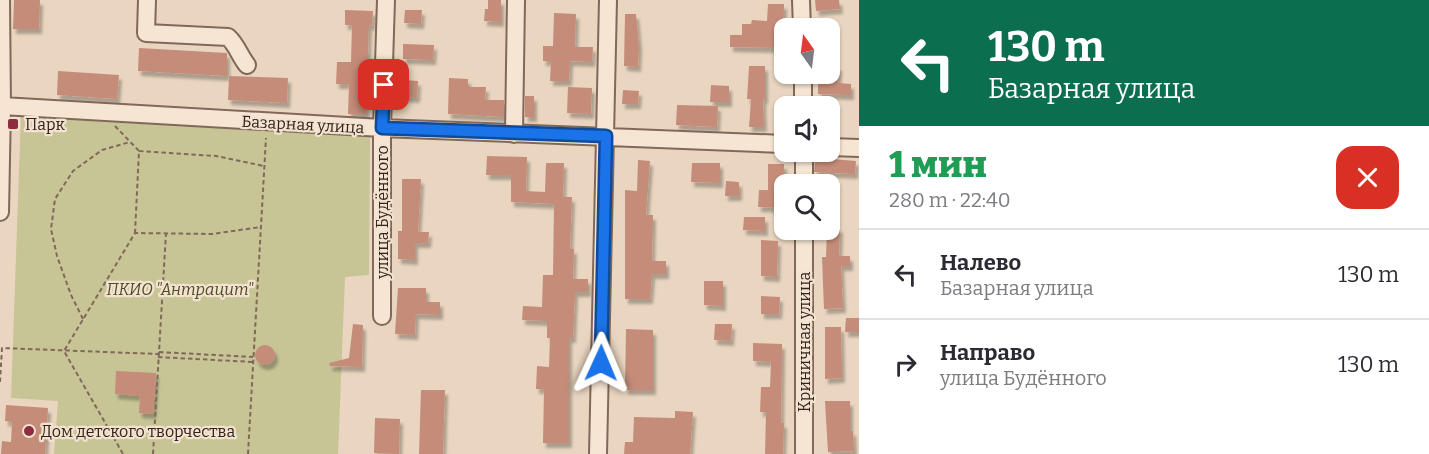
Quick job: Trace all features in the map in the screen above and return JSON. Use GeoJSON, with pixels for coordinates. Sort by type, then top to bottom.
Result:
{"type":"FeatureCollection","features":[{"type":"Feature","properties":{"kind":"street"},"geometry":{"type":"LineString","coordinates":[[0,212],[1,0]]}},
{"type":"Feature","properties":{"kind":"street"},"geometry":{"type":"LineString","coordinates":[[147,0],[146,33],[228,37],[236,43],[240,56],[247,65]]}},
{"type":"Feature","properties":{"kind":"street","name":"улица Будённого"},"geometry":{"type":"LineString","coordinates":[[382,316],[382,128],[386,0]]}},
{"type":"Feature","properties":{"kind":"street"},"geometry":{"type":"LineString","coordinates":[[514,134],[516,0]]}},
{"type":"Feature","properties":{"kind":"street"},"geometry":{"type":"LineString","coordinates":[[598,454],[608,0]]}},
{"type":"Feature","properties":{"kind":"street"},"geometry":{"type":"LineString","coordinates":[[801,0],[802,18]]}},
{"type":"Feature","properties":{"kind":"street","name":"Базарная улица"},"geometry":{"type":"LineString","coordinates":[[2,106],[382,128],[774,144]]}},
{"type":"Feature","properties":{"kind":"street"},"geometry":{"type":"LineString","coordinates":[[840,147],[859,148]]}},
{"type":"Feature","properties":{"kind":"street","name":"Криничная улица"},"geometry":{"type":"LineString","coordinates":[[804,240],[804,454]]}},
{"type":"Feature","properties":{"kind":"path"},"geometry":{"type":"LineString","coordinates":[[102,112],[139,151],[216,156],[265,166]]}},
{"type":"Feature","properties":{"kind":"path"},"geometry":{"type":"LineString","coordinates":[[248,454],[266,138]]}},
{"type":"Feature","properties":{"kind":"path"},"geometry":{"type":"LineString","coordinates":[[83,319],[71,295],[57,256],[51,229],[55,199],[73,171],[102,150],[130,142]]}},
{"type":"Feature","properties":{"kind":"path"},"geometry":{"type":"LineString","coordinates":[[64,351],[135,233],[139,151]]}},
{"type":"Feature","properties":{"kind":"path"},"geometry":{"type":"LineString","coordinates":[[135,233],[212,234],[261,227]]}},
{"type":"Feature","properties":{"kind":"path"},"geometry":{"type":"LineString","coordinates":[[153,454],[166,233]]}},
{"type":"Feature","properties":{"kind":"path"},"geometry":{"type":"LineString","coordinates":[[0,382],[2,348],[253,357]]}},
{"type":"Feature","properties":{"kind":"path"},"geometry":{"type":"LineString","coordinates":[[64,351],[123,454]]}},
{"type":"Feature","properties":{"kind":"path"},"geometry":{"type":"LineString","coordinates":[[158,355],[253,362]]}},
{"type":"Feature","properties":{"kind":"green space","name":"ПКИО \"Антрацит\""},"geometry":{"type":"Polygon","coordinates":[[[21,114],[370,136],[369,275],[345,277],[338,454],[54,454],[58,401],[11,398],[21,114]]]}},
{"type":"Feature","properties":{"kind":"building"},"geometry":{"type":"Polygon","coordinates":[[[14,0],[40,0],[39,29],[13,29],[14,0]]]}},
{"type":"Feature","properties":{"kind":"building"},"geometry":{"type":"Polygon","coordinates":[[[488,0],[501,0],[501,22],[484,21],[488,0]]]}},
{"type":"Feature","properties":{"kind":"building"},"geometry":{"type":"Polygon","coordinates":[[[815,0],[839,0],[840,9],[816,11],[815,0]]]}},
{"type":"Feature","properties":{"kind":"building"},"geometry":{"type":"Polygon","coordinates":[[[768,4],[784,4],[784,18],[774,18],[774,48],[730,47],[730,35],[742,35],[742,24],[751,24],[752,20],[767,21],[768,4]]]}},
{"type":"Feature","properties":{"kind":"building"},"geometry":{"type":"Polygon","coordinates":[[[345,10],[373,11],[372,26],[369,25],[366,114],[348,114],[349,84],[336,84],[337,62],[351,62],[352,25],[345,25],[345,10]]]}},
{"type":"Feature","properties":{"kind":"building"},"geometry":{"type":"Polygon","coordinates":[[[405,10],[422,10],[421,24],[404,23],[405,10]]]}},
{"type":"Feature","properties":{"kind":"building"},"geometry":{"type":"Polygon","coordinates":[[[554,13],[576,14],[575,47],[593,47],[592,62],[570,61],[569,81],[550,81],[551,61],[543,61],[543,46],[553,46],[554,13]]]}},
{"type":"Feature","properties":{"kind":"building"},"geometry":{"type":"Polygon","coordinates":[[[625,14],[636,14],[638,67],[624,66],[625,14]]]}},
{"type":"Feature","properties":{"kind":"building"},"geometry":{"type":"Polygon","coordinates":[[[403,44],[434,45],[433,60],[403,59],[403,44]]]}},
{"type":"Feature","properties":{"kind":"building"},"geometry":{"type":"Polygon","coordinates":[[[139,48],[227,53],[227,76],[138,71],[139,48]]]}},
{"type":"Feature","properties":{"kind":"building"},"geometry":{"type":"Polygon","coordinates":[[[749,66],[765,66],[764,127],[749,127],[751,99],[747,99],[749,66]]]}},
{"type":"Feature","properties":{"kind":"building"},"geometry":{"type":"Polygon","coordinates":[[[58,71],[119,75],[117,99],[57,95],[58,71]]]}},
{"type":"Feature","properties":{"kind":"building"},"geometry":{"type":"Polygon","coordinates":[[[229,76],[288,78],[287,103],[228,100],[229,76]]]}},
{"type":"Feature","properties":{"kind":"building"},"geometry":{"type":"Polygon","coordinates":[[[449,78],[468,79],[468,87],[486,87],[485,100],[504,100],[504,117],[448,114],[449,78]]]}},
{"type":"Feature","properties":{"kind":"building"},"geometry":{"type":"Polygon","coordinates":[[[403,80],[418,81],[417,98],[402,97],[403,80]]]}},
{"type":"Feature","properties":{"kind":"building"},"geometry":{"type":"Polygon","coordinates":[[[818,84],[851,84],[851,95],[818,94],[818,84]]]}},
{"type":"Feature","properties":{"kind":"building"},"geometry":{"type":"Polygon","coordinates":[[[711,85],[729,86],[729,102],[710,102],[711,85]]]}},
{"type":"Feature","properties":{"kind":"building"},"geometry":{"type":"Polygon","coordinates":[[[568,87],[592,88],[591,114],[567,113],[568,87]]]}},
{"type":"Feature","properties":{"kind":"building"},"geometry":{"type":"Polygon","coordinates":[[[623,90],[639,91],[638,104],[622,104],[623,90]]]}},
{"type":"Feature","properties":{"kind":"building"},"geometry":{"type":"Polygon","coordinates":[[[525,96],[534,96],[534,117],[525,117],[525,96]]]}},
{"type":"Feature","properties":{"kind":"building"},"geometry":{"type":"Polygon","coordinates":[[[677,105],[718,106],[717,127],[676,125],[677,105]]]}},
{"type":"Feature","properties":{"kind":"building"},"geometry":{"type":"Polygon","coordinates":[[[487,156],[527,157],[526,191],[545,192],[546,163],[564,163],[563,197],[572,197],[570,249],[574,249],[573,279],[588,279],[588,292],[575,292],[573,338],[569,338],[569,443],[543,443],[544,389],[536,389],[537,366],[549,367],[550,338],[547,338],[547,321],[522,320],[523,306],[542,307],[543,275],[553,275],[554,204],[511,202],[511,175],[486,175],[487,156]]]}},
{"type":"Feature","properties":{"kind":"building"},"geometry":{"type":"Polygon","coordinates":[[[638,160],[650,161],[646,215],[653,215],[652,261],[666,261],[666,274],[652,274],[650,299],[625,299],[625,190],[637,191],[638,160]]]}},
{"type":"Feature","properties":{"kind":"building"},"geometry":{"type":"Polygon","coordinates":[[[856,161],[855,174],[814,172],[815,162],[856,161]]]}},
{"type":"Feature","properties":{"kind":"building"},"geometry":{"type":"Polygon","coordinates":[[[692,163],[720,163],[720,183],[691,182],[692,163]]]}},
{"type":"Feature","properties":{"kind":"building"},"geometry":{"type":"Polygon","coordinates":[[[768,164],[784,164],[784,174],[774,174],[774,208],[758,207],[759,190],[768,190],[768,164]]]}},
{"type":"Feature","properties":{"kind":"building"},"geometry":{"type":"Polygon","coordinates":[[[402,179],[421,179],[418,232],[429,232],[428,243],[415,243],[415,260],[398,259],[398,231],[402,231],[402,179]]]}},
{"type":"Feature","properties":{"kind":"building"},"geometry":{"type":"Polygon","coordinates":[[[726,181],[739,182],[739,196],[725,196],[726,181]]]}},
{"type":"Feature","properties":{"kind":"building"},"geometry":{"type":"Polygon","coordinates":[[[744,217],[765,217],[765,231],[743,230],[744,217]]]}},
{"type":"Feature","properties":{"kind":"building"},"geometry":{"type":"Polygon","coordinates":[[[761,240],[778,241],[777,277],[761,276],[761,240]]]}},
{"type":"Feature","properties":{"kind":"building"},"geometry":{"type":"Polygon","coordinates":[[[827,240],[840,240],[839,256],[850,256],[850,266],[841,266],[843,308],[824,309],[822,257],[826,257],[827,240]]]}},
{"type":"Feature","properties":{"kind":"building"},"geometry":{"type":"Polygon","coordinates":[[[704,281],[723,281],[723,306],[704,305],[704,281]]]}},
{"type":"Feature","properties":{"kind":"building"},"geometry":{"type":"Polygon","coordinates":[[[398,288],[426,288],[426,302],[440,302],[440,315],[416,314],[415,335],[395,334],[398,288]]]}},
{"type":"Feature","properties":{"kind":"building"},"geometry":{"type":"Polygon","coordinates":[[[761,296],[780,297],[779,314],[761,314],[761,296]]]}},
{"type":"Feature","properties":{"kind":"building"},"geometry":{"type":"Polygon","coordinates":[[[846,318],[859,318],[859,332],[845,332],[846,318]]]}},
{"type":"Feature","properties":{"kind":"building"},"geometry":{"type":"Polygon","coordinates":[[[353,324],[363,325],[362,367],[330,366],[329,363],[349,358],[353,324]]]}},
{"type":"Feature","properties":{"kind":"building"},"geometry":{"type":"Polygon","coordinates":[[[715,324],[732,324],[731,341],[714,340],[715,324]]]}},
{"type":"Feature","properties":{"kind":"building"},"geometry":{"type":"Polygon","coordinates":[[[825,327],[841,327],[842,378],[825,379],[825,327]]]}},
{"type":"Feature","properties":{"kind":"building"},"geometry":{"type":"Polygon","coordinates":[[[626,329],[653,330],[653,390],[625,390],[626,329]]]}},
{"type":"Feature","properties":{"kind":"building"},"geometry":{"type":"Polygon","coordinates":[[[753,343],[782,344],[783,454],[765,454],[766,412],[760,412],[761,387],[770,387],[771,362],[753,361],[753,343]]]}},
{"type":"Feature","properties":{"kind":"building"},"geometry":{"type":"Polygon","coordinates":[[[265,345],[272,348],[275,355],[272,362],[265,365],[258,362],[255,355],[258,348],[265,345]]]}},
{"type":"Feature","properties":{"kind":"building"},"geometry":{"type":"Polygon","coordinates":[[[116,371],[156,373],[153,414],[139,413],[140,396],[115,394],[116,371]]]}},
{"type":"Feature","properties":{"kind":"building"},"geometry":{"type":"Polygon","coordinates":[[[421,390],[445,390],[443,454],[419,454],[421,390]]]}},
{"type":"Feature","properties":{"kind":"building"},"geometry":{"type":"Polygon","coordinates":[[[825,401],[850,401],[850,431],[853,431],[854,451],[828,452],[825,401]]]}},
{"type":"Feature","properties":{"kind":"building","name":"Дом детского творчества"},"geometry":{"type":"Polygon","coordinates":[[[6,405],[48,408],[45,454],[1,454],[2,441],[11,442],[12,422],[5,421],[6,405]]]}},
{"type":"Feature","properties":{"kind":"building"},"geometry":{"type":"Polygon","coordinates":[[[675,411],[693,412],[690,454],[624,454],[625,442],[633,442],[634,417],[675,418],[675,411]]]}},
{"type":"Feature","properties":{"kind":"building"},"geometry":{"type":"Polygon","coordinates":[[[375,418],[400,419],[399,454],[374,453],[375,418]]]}},
{"type":"Feature","properties":{"kind":"place","name":"Парк"},"geometry":{"type":"Point","coordinates":[13,124]}},
{"type":"Feature","properties":{"kind":"place","name":"Дом детского творчества"},"geometry":{"type":"Point","coordinates":[29,431]}},
{"type":"Feature","properties":{"kind":"route"},"geometry":{"type":"LineString","coordinates":[[384,85],[382,128],[606,136],[601,363]]}}]}
